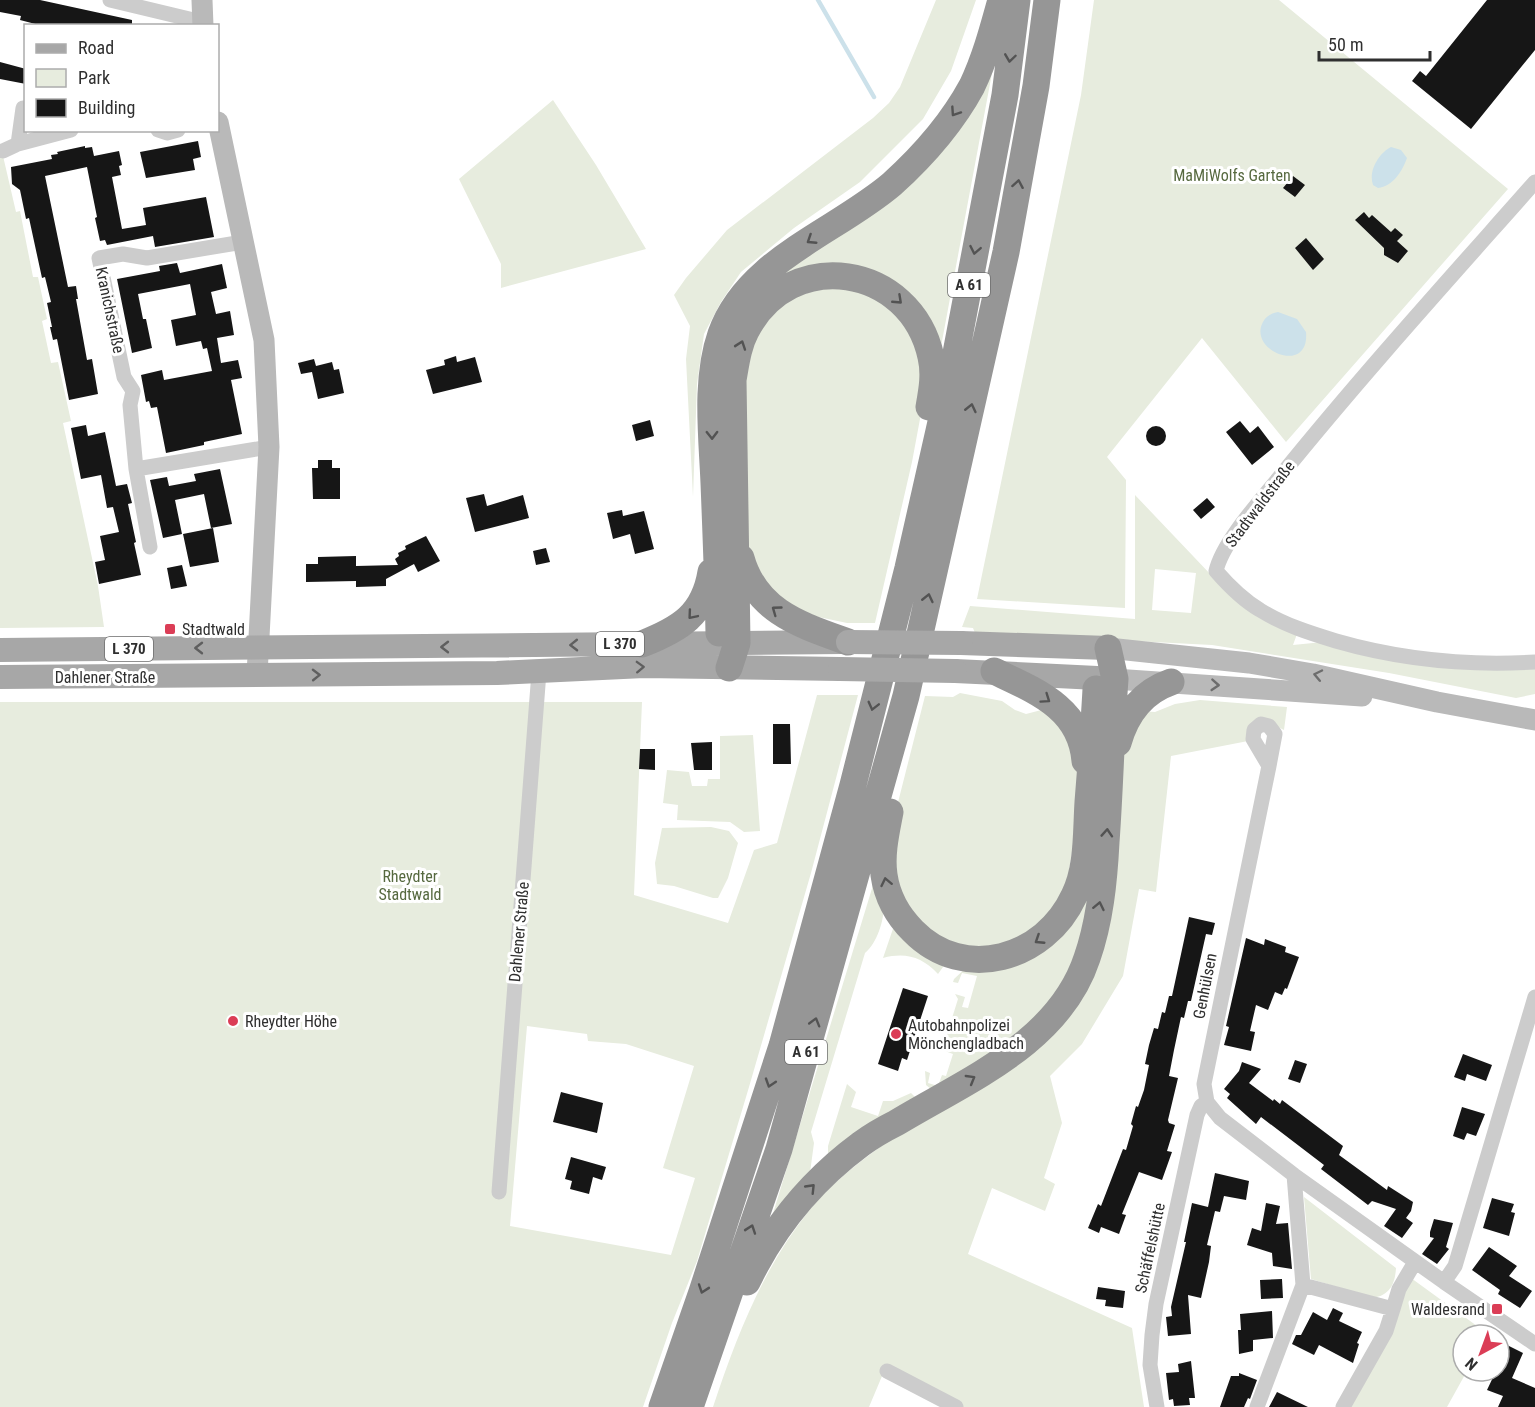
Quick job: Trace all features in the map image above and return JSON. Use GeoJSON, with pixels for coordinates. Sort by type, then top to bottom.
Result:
{"type":"FeatureCollection","features":[{"type":"Feature","properties":{"kind":"highway"},"geometry":{"type":"LineString","coordinates":[[848,642],[795,622],[766,602],[754,588],[726,540],[711,430],[713,376],[721,335],[744,293],[765,272],[869,202],[925,152],[972,86],[1001,0]]}},
{"type":"Feature","properties":{"kind":"highway","name":"A 61"},"geometry":{"type":"LineString","coordinates":[[662,1407],[706,1281],[782,1046],[853,784],[908,567],[953,369],[1005,95],[1017,0]]}},
{"type":"Feature","properties":{"kind":"highway","name":"A 61"},"geometry":{"type":"LineString","coordinates":[[690,1405],[779,1149],[906,696],[1006,252],[1035,86],[1047,0]]}},
{"type":"Feature","properties":{"kind":"highway"},"geometry":{"type":"LineString","coordinates":[[729,652],[726,540],[736,358],[745,332],[753,319],[772,298],[794,284],[820,277],[849,276],[863,280],[884,289],[904,305],[921,328],[931,357],[933,387],[915,476],[908,567]]}},
{"type":"Feature","properties":{"kind":"highway"},"geometry":{"type":"LineString","coordinates":[[642,644],[679,628],[695,612],[707,590],[726,540]]}},
{"type":"Feature","properties":{"kind":"highway"},"geometry":{"type":"LineString","coordinates":[[906,696],[901,760],[885,838],[883,861],[884,876],[893,904],[916,934],[940,950],[970,959],[1006,956],[1034,944],[1047,935],[1057,925],[1075,895],[1084,866],[1108,648]]}},
{"type":"Feature","properties":{"kind":"highway"},"geometry":{"type":"LineString","coordinates":[[994,671],[1049,700],[1065,713],[1076,728],[1085,757],[1086,840]]}},
{"type":"Feature","properties":{"kind":"highway"},"geometry":{"type":"LineString","coordinates":[[1106,678],[1110,795]]}},
{"type":"Feature","properties":{"kind":"highway"},"geometry":{"type":"LineString","coordinates":[[690,1405],[757,1260],[780,1223],[803,1197],[863,1142],[1008,1056],[1040,1029],[1067,998],[1087,959],[1095,930],[1104,884],[1110,795],[1117,748],[1127,719],[1146,695],[1171,682]]}},
{"type":"Feature","properties":{"kind":"main road"},"geometry":{"type":"LineString","coordinates":[[202,0],[203,24]]}},
{"type":"Feature","properties":{"kind":"main road"},"geometry":{"type":"LineString","coordinates":[[219,127],[264,340],[269,447],[257,675]]}},
{"type":"Feature","properties":{"kind":"main road","name":"L 370"},"geometry":{"type":"LineString","coordinates":[[539,672],[644,666],[729,652],[848,642],[1108,648],[1249,663],[1535,720]]}},
{"type":"Feature","properties":{"kind":"main road","name":"Dahlener Straße"},"geometry":{"type":"LineString","coordinates":[[0,650],[642,644]]}},
{"type":"Feature","properties":{"kind":"main road","name":"L 370"},"geometry":{"type":"LineString","coordinates":[[642,644],[729,652],[840,669],[994,671],[1437,702]]}},
{"type":"Feature","properties":{"kind":"main road","name":"Dahlener Straße"},"geometry":{"type":"LineString","coordinates":[[0,677],[539,672]]}},
{"type":"Feature","properties":{"kind":"street"},"geometry":{"type":"LineString","coordinates":[[110,0],[203,24]]}},
{"type":"Feature","properties":{"kind":"street"},"geometry":{"type":"LineString","coordinates":[[18,144],[24,108]]}},
{"type":"Feature","properties":{"kind":"street"},"geometry":{"type":"LineString","coordinates":[[3,152],[18,144],[63,132]]}},
{"type":"Feature","properties":{"kind":"street","name":"Stadtwaldstraße"},"geometry":{"type":"LineString","coordinates":[[1535,182],[1325,421],[1232,540],[1219,558],[1216,571],[1233,590],[1272,617],[1300,630],[1370,651],[1459,663],[1535,662]]}},
{"type":"Feature","properties":{"kind":"street","name":"Kranichstraße"},"geometry":{"type":"LineString","coordinates":[[150,547],[136,469],[130,405],[133,391],[124,377],[99,258],[123,254],[147,258],[243,242]]}},
{"type":"Feature","properties":{"kind":"street"},"geometry":{"type":"LineString","coordinates":[[136,469],[269,447]]}},
{"type":"Feature","properties":{"kind":"street","name":"Dahlener Straße"},"geometry":{"type":"LineString","coordinates":[[499,1192],[539,672]]}},
{"type":"Feature","properties":{"kind":"street","name":"Genhülsen"},"geometry":{"type":"LineString","coordinates":[[1207,1102],[1204,1084],[1269,766]]}},
{"type":"Feature","properties":{"kind":"street"},"geometry":{"type":"LineString","coordinates":[[1444,1282],[1455,1266],[1535,997]]}},
{"type":"Feature","properties":{"kind":"street"},"geometry":{"type":"LineString","coordinates":[[1207,1102],[1220,1118],[1294,1175],[1535,1344]]}},
{"type":"Feature","properties":{"kind":"street","name":"Schäffelshütte"},"geometry":{"type":"LineString","coordinates":[[1157,1407],[1150,1365],[1156,1304],[1197,1115],[1201,1106],[1207,1102]]}},
{"type":"Feature","properties":{"kind":"street"},"geometry":{"type":"LineString","coordinates":[[1257,1407],[1303,1285],[1294,1175]]}},
{"type":"Feature","properties":{"kind":"street"},"geometry":{"type":"LineString","coordinates":[[1343,1407],[1386,1331],[1399,1289],[1415,1262]]}},
{"type":"Feature","properties":{"kind":"street"},"geometry":{"type":"LineString","coordinates":[[1303,1285],[1393,1309]]}},
{"type":"Feature","properties":{"kind":"street"},"geometry":{"type":"LineString","coordinates":[[887,1371],[956,1407]]}},
{"type":"Feature","properties":{"kind":"green space"},"geometry":{"type":"Polygon","coordinates":[[[936,0],[976,0],[951,71],[923,119],[860,182],[794,228],[741,272],[721,302],[704,334],[697,384],[693,497],[686,359],[690,326],[674,295],[727,230],[873,118],[889,103],[900,87],[936,0]]]}},
{"type":"Feature","properties":{"kind":"green space","name":"MaMiWolfs Garten"},"geometry":{"type":"Polygon","coordinates":[[[1094,0],[1279,0],[1508,189],[1286,442],[1202,338],[1107,457],[1126,480],[1125,608],[977,599],[1081,95],[1094,0]]]}},
{"type":"Feature","properties":{"kind":"green space"},"geometry":{"type":"Polygon","coordinates":[[[995,57],[940,352],[897,292],[780,284],[745,302],[857,217],[995,57]]]}},
{"type":"Feature","properties":{"kind":"green space"},"geometry":{"type":"Polygon","coordinates":[[[553,100],[596,165],[646,249],[501,288],[501,264],[459,179],[553,100]]]}},
{"type":"Feature","properties":{"kind":"green space"},"geometry":{"type":"Polygon","coordinates":[[[0,143],[16,212],[20,211],[33,277],[38,277],[47,319],[42,321],[51,363],[58,362],[71,421],[63,423],[98,586],[104,627],[0,628],[0,143]]]}},
{"type":"Feature","properties":{"kind":"green space"},"geometry":{"type":"Polygon","coordinates":[[[831,285],[873,294],[907,324],[919,350],[923,394],[920,419],[875,623],[847,623],[814,616],[773,598],[753,567],[746,531],[746,375],[753,340],[784,301],[831,285]]]}},
{"type":"Feature","properties":{"kind":"green space"},"geometry":{"type":"Polygon","coordinates":[[[1135,495],[1213,577],[1297,634],[1293,645],[1323,642],[1535,668],[1535,694],[1516,698],[1389,673],[1212,645],[975,633],[973,628],[962,627],[970,606],[1135,619],[1135,495]],[[1155,569],[1152,610],[1191,613],[1196,573],[1155,569]]]}},
{"type":"Feature","properties":{"kind":"green space"},"geometry":{"type":"Polygon","coordinates":[[[960,693],[1002,701],[1026,714],[1053,707],[1080,761],[1077,821],[1068,877],[1060,900],[1031,934],[998,947],[963,946],[935,936],[907,908],[894,875],[892,826],[925,696],[953,697],[960,693]]]}},
{"type":"Feature","properties":{"kind":"green space","name":"Rheydter Stadtwald"},"geometry":{"type":"Polygon","coordinates":[[[817,695],[858,695],[811,873],[697,1261],[672,1323],[643,1407],[0,1407],[0,702],[642,702],[634,895],[728,923],[754,850],[777,843],[817,695]],[[527,1026],[510,1226],[671,1255],[695,1178],[663,1168],[694,1066],[626,1044],[588,1041],[587,1034],[527,1026]]]}},
{"type":"Feature","properties":{"kind":"green space"},"geometry":{"type":"Polygon","coordinates":[[[1200,700],[1287,707],[1284,730],[1266,721],[1248,741],[1171,756],[1156,892],[1139,889],[1123,976],[1082,1044],[1050,1076],[1062,1123],[1044,1178],[1055,1184],[1045,1211],[992,1188],[968,1254],[1132,1328],[1144,1407],[959,1407],[885,1369],[869,1407],[713,1407],[741,1330],[764,1281],[792,1234],[821,1197],[881,1146],[1062,1023],[1124,742],[1140,711],[1155,712],[1175,704],[1200,700]]]}},
{"type":"Feature","properties":{"kind":"green space"},"geometry":{"type":"Polygon","coordinates":[[[753,735],[760,831],[744,832],[730,822],[677,820],[678,805],[663,803],[667,770],[689,772],[692,786],[707,786],[708,779],[720,779],[720,736],[753,735]]]}},
{"type":"Feature","properties":{"kind":"green space"},"geometry":{"type":"Polygon","coordinates":[[[711,827],[729,831],[738,843],[728,878],[718,898],[674,886],[657,884],[655,863],[662,828],[711,827]]]}},
{"type":"Feature","properties":{"kind":"green space"},"geometry":{"type":"Polygon","coordinates":[[[1089,863],[1089,936],[1036,1027],[932,1090],[926,1085],[925,1071],[930,1073],[928,1083],[938,1086],[942,1075],[946,1076],[953,1054],[942,1050],[958,999],[955,994],[965,997],[962,1007],[968,1008],[977,976],[962,973],[958,983],[953,982],[954,979],[968,966],[1012,961],[1089,863]]]}},
{"type":"Feature","properties":{"kind":"green space"},"geometry":{"type":"Polygon","coordinates":[[[877,872],[884,897],[882,922],[874,943],[865,953],[811,1132],[814,1143],[809,1180],[764,1243],[877,872]]]}},
{"type":"Feature","properties":{"kind":"green space"},"geometry":{"type":"Polygon","coordinates":[[[896,920],[948,960],[938,974],[926,963],[913,957],[883,958],[896,920]]]}},
{"type":"Feature","properties":{"kind":"green space"},"geometry":{"type":"Polygon","coordinates":[[[847,1084],[856,1092],[851,1107],[878,1116],[883,1101],[893,1101],[911,1093],[919,1101],[828,1164],[828,1146],[847,1084]]]}},
{"type":"Feature","properties":{"kind":"green space"},"geometry":{"type":"Polygon","coordinates":[[[1304,1197],[1396,1268],[1393,1284],[1384,1294],[1373,1298],[1311,1279],[1304,1197]]]}},
{"type":"Feature","properties":{"kind":"green space"},"geometry":{"type":"Polygon","coordinates":[[[1411,1278],[1473,1323],[1451,1323],[1451,1383],[1460,1383],[1447,1407],[1348,1407],[1411,1278]]]}},
{"type":"Feature","properties":{"kind":"water"},"geometry":{"type":"Polygon","coordinates":[[[1391,147],[1401,150],[1407,158],[1396,178],[1378,188],[1373,185],[1373,168],[1379,158],[1391,147]]]}},
{"type":"Feature","properties":{"kind":"water"},"geometry":{"type":"Polygon","coordinates":[[[1278,312],[1297,319],[1306,332],[1305,345],[1299,353],[1290,356],[1280,354],[1271,350],[1264,342],[1260,333],[1263,322],[1269,315],[1278,312]]]}},
{"type":"Feature","properties":{"kind":"building"},"geometry":{"type":"Polygon","coordinates":[[[0,0],[40,0],[132,20],[132,24],[35,24],[20,20],[21,16],[0,12],[0,0]]]}},
{"type":"Feature","properties":{"kind":"building"},"geometry":{"type":"Polygon","coordinates":[[[1487,0],[1535,0],[1535,50],[1471,129],[1412,81],[1420,71],[1426,76],[1487,0]]]}},
{"type":"Feature","properties":{"kind":"building"},"geometry":{"type":"Polygon","coordinates":[[[0,62],[24,68],[24,84],[0,79],[0,62]]]}},
{"type":"Feature","properties":{"kind":"building"},"geometry":{"type":"Polygon","coordinates":[[[198,141],[201,157],[193,159],[195,170],[146,178],[140,152],[198,141]]]}},
{"type":"Feature","properties":{"kind":"building"},"geometry":{"type":"Polygon","coordinates":[[[85,146],[85,148],[92,147],[94,156],[119,151],[122,165],[119,166],[121,175],[112,177],[122,229],[146,225],[143,208],[206,197],[214,237],[155,247],[153,236],[107,245],[105,240],[100,241],[87,167],[45,176],[68,287],[76,286],[78,299],[76,299],[87,360],[92,359],[98,394],[69,400],[57,339],[53,340],[50,327],[52,327],[47,303],[51,302],[45,277],[42,278],[29,218],[26,219],[20,190],[12,184],[11,167],[52,159],[51,155],[58,154],[57,152],[85,146]]]}},
{"type":"Feature","properties":{"kind":"building"},"geometry":{"type":"Polygon","coordinates":[[[1293,176],[1305,185],[1295,197],[1283,188],[1293,176]]]}},
{"type":"Feature","properties":{"kind":"building"},"geometry":{"type":"Polygon","coordinates":[[[1364,212],[1369,218],[1372,215],[1391,232],[1395,228],[1403,235],[1397,241],[1408,251],[1398,263],[1384,255],[1384,248],[1355,220],[1364,212]]]}},
{"type":"Feature","properties":{"kind":"building"},"geometry":{"type":"Polygon","coordinates":[[[1306,238],[1324,259],[1313,270],[1295,248],[1306,238]]]}},
{"type":"Feature","properties":{"kind":"building"},"geometry":{"type":"Polygon","coordinates":[[[177,263],[180,273],[222,264],[227,288],[211,292],[216,314],[230,311],[234,335],[217,338],[221,363],[238,360],[242,378],[231,380],[242,434],[166,453],[157,407],[151,408],[149,401],[146,402],[141,375],[162,370],[164,380],[212,371],[207,348],[203,349],[201,341],[176,346],[171,320],[196,315],[190,284],[138,294],[152,348],[132,353],[117,279],[160,271],[159,266],[177,263]]]}},
{"type":"Feature","properties":{"kind":"building"},"geometry":{"type":"Polygon","coordinates":[[[456,356],[457,362],[475,357],[482,382],[433,394],[426,370],[445,365],[444,360],[456,356]]]}},
{"type":"Feature","properties":{"kind":"building"},"geometry":{"type":"Polygon","coordinates":[[[314,359],[316,366],[332,362],[334,370],[339,369],[344,393],[318,399],[312,372],[301,374],[298,363],[314,359]]]}},
{"type":"Feature","properties":{"kind":"building"},"geometry":{"type":"Polygon","coordinates":[[[650,420],[654,436],[636,441],[632,425],[650,420]]]}},
{"type":"Feature","properties":{"kind":"building"},"geometry":{"type":"Polygon","coordinates":[[[1240,421],[1250,433],[1258,426],[1274,447],[1252,465],[1226,432],[1240,421]]]}},
{"type":"Feature","properties":{"kind":"building"},"geometry":{"type":"Polygon","coordinates":[[[86,425],[88,436],[105,432],[116,486],[127,484],[132,503],[128,504],[136,542],[134,543],[141,575],[99,584],[95,562],[105,560],[100,536],[119,532],[113,507],[107,508],[101,475],[81,479],[71,428],[86,425]]]}},
{"type":"Feature","properties":{"kind":"building"},"geometry":{"type":"Polygon","coordinates":[[[1156,426],[1163,429],[1166,436],[1163,443],[1156,446],[1149,443],[1146,436],[1149,429],[1156,426]]]}},
{"type":"Feature","properties":{"kind":"building"},"geometry":{"type":"Polygon","coordinates":[[[318,460],[332,460],[332,468],[340,468],[340,499],[313,499],[312,468],[318,468],[318,460]]]}},
{"type":"Feature","properties":{"kind":"building"},"geometry":{"type":"Polygon","coordinates":[[[220,469],[232,524],[211,528],[204,494],[175,500],[182,534],[163,538],[150,480],[167,477],[169,486],[196,481],[194,474],[220,469]]]}},
{"type":"Feature","properties":{"kind":"building"},"geometry":{"type":"Polygon","coordinates":[[[484,494],[487,506],[523,495],[529,518],[475,532],[466,498],[484,494]]]}},
{"type":"Feature","properties":{"kind":"building"},"geometry":{"type":"Polygon","coordinates":[[[1207,498],[1215,507],[1201,519],[1193,510],[1207,498]]]}},
{"type":"Feature","properties":{"kind":"building"},"geometry":{"type":"Polygon","coordinates":[[[622,510],[623,516],[644,511],[654,549],[635,554],[630,534],[613,539],[607,513],[622,510]]]}},
{"type":"Feature","properties":{"kind":"building"},"geometry":{"type":"Polygon","coordinates":[[[213,528],[219,562],[190,567],[183,534],[213,528]]]}},
{"type":"Feature","properties":{"kind":"building"},"geometry":{"type":"Polygon","coordinates":[[[426,536],[440,561],[418,572],[414,564],[386,579],[386,586],[356,587],[356,581],[306,582],[306,564],[318,564],[318,557],[356,556],[356,566],[398,565],[395,559],[399,556],[398,553],[406,549],[405,546],[426,536]]]}},
{"type":"Feature","properties":{"kind":"building"},"geometry":{"type":"Polygon","coordinates":[[[546,548],[550,562],[536,565],[533,551],[546,548]]]}},
{"type":"Feature","properties":{"kind":"building"},"geometry":{"type":"Polygon","coordinates":[[[182,565],[187,586],[171,589],[167,568],[182,565]]]}},
{"type":"Feature","properties":{"kind":"building"},"geometry":{"type":"Polygon","coordinates":[[[773,724],[790,724],[791,764],[773,764],[773,724]]]}},
{"type":"Feature","properties":{"kind":"building"},"geometry":{"type":"Polygon","coordinates":[[[712,742],[712,770],[694,770],[691,743],[712,742]]]}},
{"type":"Feature","properties":{"kind":"building"},"geometry":{"type":"Polygon","coordinates":[[[640,749],[655,749],[655,770],[639,769],[640,749]]]}},
{"type":"Feature","properties":{"kind":"building"},"geometry":{"type":"Polygon","coordinates":[[[1189,917],[1215,923],[1212,935],[1206,934],[1191,1001],[1188,1001],[1184,1018],[1181,1017],[1169,1076],[1178,1078],[1168,1120],[1169,1123],[1175,1125],[1167,1151],[1172,1152],[1162,1180],[1139,1172],[1122,1214],[1126,1215],[1119,1234],[1101,1227],[1099,1233],[1088,1228],[1098,1204],[1101,1206],[1123,1149],[1126,1150],[1136,1106],[1138,1107],[1144,1090],[1149,1065],[1145,1064],[1149,1045],[1154,1028],[1158,1029],[1162,1012],[1165,1013],[1169,996],[1172,996],[1189,917]]]}},
{"type":"Feature","properties":{"kind":"building"},"geometry":{"type":"Polygon","coordinates":[[[1246,938],[1264,945],[1265,939],[1286,947],[1285,952],[1299,957],[1287,989],[1285,988],[1282,995],[1275,992],[1268,1010],[1256,1005],[1250,1031],[1255,1032],[1251,1051],[1224,1045],[1229,1027],[1226,1026],[1246,938]]]}},
{"type":"Feature","properties":{"kind":"building"},"geometry":{"type":"Polygon","coordinates":[[[903,988],[928,996],[907,1060],[902,1058],[898,1071],[878,1064],[903,988]]]}},
{"type":"Feature","properties":{"kind":"building"},"geometry":{"type":"Polygon","coordinates":[[[1463,1054],[1492,1065],[1486,1081],[1467,1074],[1465,1081],[1454,1077],[1463,1054]]]}},
{"type":"Feature","properties":{"kind":"building"},"geometry":{"type":"Polygon","coordinates":[[[1295,1060],[1307,1064],[1300,1083],[1288,1079],[1295,1060]]]}},
{"type":"Feature","properties":{"kind":"building"},"geometry":{"type":"Polygon","coordinates":[[[1242,1062],[1261,1069],[1249,1083],[1273,1101],[1274,1099],[1280,1104],[1282,1100],[1343,1146],[1339,1155],[1387,1190],[1388,1186],[1413,1202],[1406,1218],[1413,1223],[1402,1238],[1384,1226],[1396,1209],[1372,1201],[1368,1205],[1321,1169],[1324,1165],[1261,1117],[1256,1124],[1227,1098],[1230,1094],[1224,1089],[1239,1071],[1242,1062]]]}},
{"type":"Feature","properties":{"kind":"building"},"geometry":{"type":"Polygon","coordinates":[[[561,1092],[603,1103],[597,1133],[553,1122],[561,1092]]]}},
{"type":"Feature","properties":{"kind":"building"},"geometry":{"type":"Polygon","coordinates":[[[1462,1107],[1485,1114],[1476,1136],[1467,1133],[1464,1140],[1453,1136],[1462,1107]]]}},
{"type":"Feature","properties":{"kind":"building"},"geometry":{"type":"Polygon","coordinates":[[[571,1157],[606,1167],[602,1180],[593,1177],[589,1194],[570,1189],[572,1181],[565,1179],[571,1157]]]}},
{"type":"Feature","properties":{"kind":"building"},"geometry":{"type":"Polygon","coordinates":[[[1215,1173],[1249,1181],[1246,1200],[1224,1196],[1220,1212],[1215,1211],[1207,1245],[1211,1246],[1201,1298],[1188,1295],[1191,1334],[1168,1336],[1166,1317],[1172,1316],[1171,1307],[1186,1242],[1184,1242],[1192,1203],[1208,1207],[1215,1173]]]}},
{"type":"Feature","properties":{"kind":"building"},"geometry":{"type":"Polygon","coordinates":[[[1492,1198],[1514,1204],[1511,1212],[1515,1213],[1509,1236],[1483,1228],[1492,1198]]]}},
{"type":"Feature","properties":{"kind":"building"},"geometry":{"type":"Polygon","coordinates":[[[1266,1203],[1280,1206],[1276,1224],[1288,1223],[1292,1269],[1273,1266],[1272,1253],[1247,1245],[1252,1228],[1261,1231],[1266,1203]]]}},
{"type":"Feature","properties":{"kind":"building"},"geometry":{"type":"Polygon","coordinates":[[[1434,1219],[1453,1223],[1446,1247],[1449,1249],[1437,1264],[1422,1254],[1434,1238],[1430,1237],[1430,1232],[1434,1219]]]}},
{"type":"Feature","properties":{"kind":"building"},"geometry":{"type":"Polygon","coordinates":[[[1489,1247],[1517,1266],[1509,1276],[1532,1291],[1520,1308],[1498,1294],[1500,1290],[1472,1270],[1489,1247]]]}},
{"type":"Feature","properties":{"kind":"building"},"geometry":{"type":"Polygon","coordinates":[[[1282,1279],[1283,1298],[1261,1299],[1260,1280],[1282,1279]]]}},
{"type":"Feature","properties":{"kind":"building"},"geometry":{"type":"Polygon","coordinates":[[[1098,1287],[1125,1291],[1123,1308],[1105,1306],[1106,1300],[1096,1299],[1098,1287]]]}},
{"type":"Feature","properties":{"kind":"building"},"geometry":{"type":"Polygon","coordinates":[[[1333,1308],[1343,1313],[1339,1321],[1362,1332],[1353,1363],[1319,1345],[1314,1355],[1292,1344],[1296,1335],[1301,1335],[1313,1312],[1327,1320],[1333,1308]]]}},
{"type":"Feature","properties":{"kind":"building"},"geometry":{"type":"Polygon","coordinates":[[[1272,1311],[1273,1338],[1253,1340],[1253,1351],[1239,1354],[1240,1314],[1272,1311]]]}},
{"type":"Feature","properties":{"kind":"building"},"geometry":{"type":"Polygon","coordinates":[[[1511,1347],[1523,1353],[1512,1378],[1535,1388],[1535,1407],[1498,1407],[1503,1396],[1487,1390],[1490,1383],[1511,1383],[1511,1347]]]}},
{"type":"Feature","properties":{"kind":"building"},"geometry":{"type":"Polygon","coordinates":[[[1191,1361],[1195,1398],[1189,1398],[1190,1405],[1174,1406],[1173,1399],[1169,1400],[1166,1373],[1179,1372],[1178,1364],[1191,1361]]]}},
{"type":"Feature","properties":{"kind":"building"},"geometry":{"type":"Polygon","coordinates":[[[1239,1373],[1257,1380],[1250,1399],[1248,1398],[1244,1407],[1220,1407],[1231,1376],[1239,1376],[1239,1373]]]}},
{"type":"Feature","properties":{"kind":"building"},"geometry":{"type":"Polygon","coordinates":[[[1277,1392],[1308,1407],[1269,1407],[1277,1392]]]}},
{"type":"Feature","properties":{"kind":"waterway"},"geometry":{"type":"LineString","coordinates":[[818,0],[874,97]]}},
{"type":"Feature","properties":{"kind":"place","name":"Stadtwald"},"geometry":{"type":"Point","coordinates":[170,629]}},
{"type":"Feature","properties":{"kind":"place","name":"Rheydter Höhe"},"geometry":{"type":"Point","coordinates":[233,1021]}},
{"type":"Feature","properties":{"kind":"place","name":"Autobahnpolizei Mönchengladbach"},"geometry":{"type":"Point","coordinates":[896,1034]}},
{"type":"Feature","properties":{"kind":"place","name":"Waldesrand"},"geometry":{"type":"Point","coordinates":[1497,1309]}}]}
